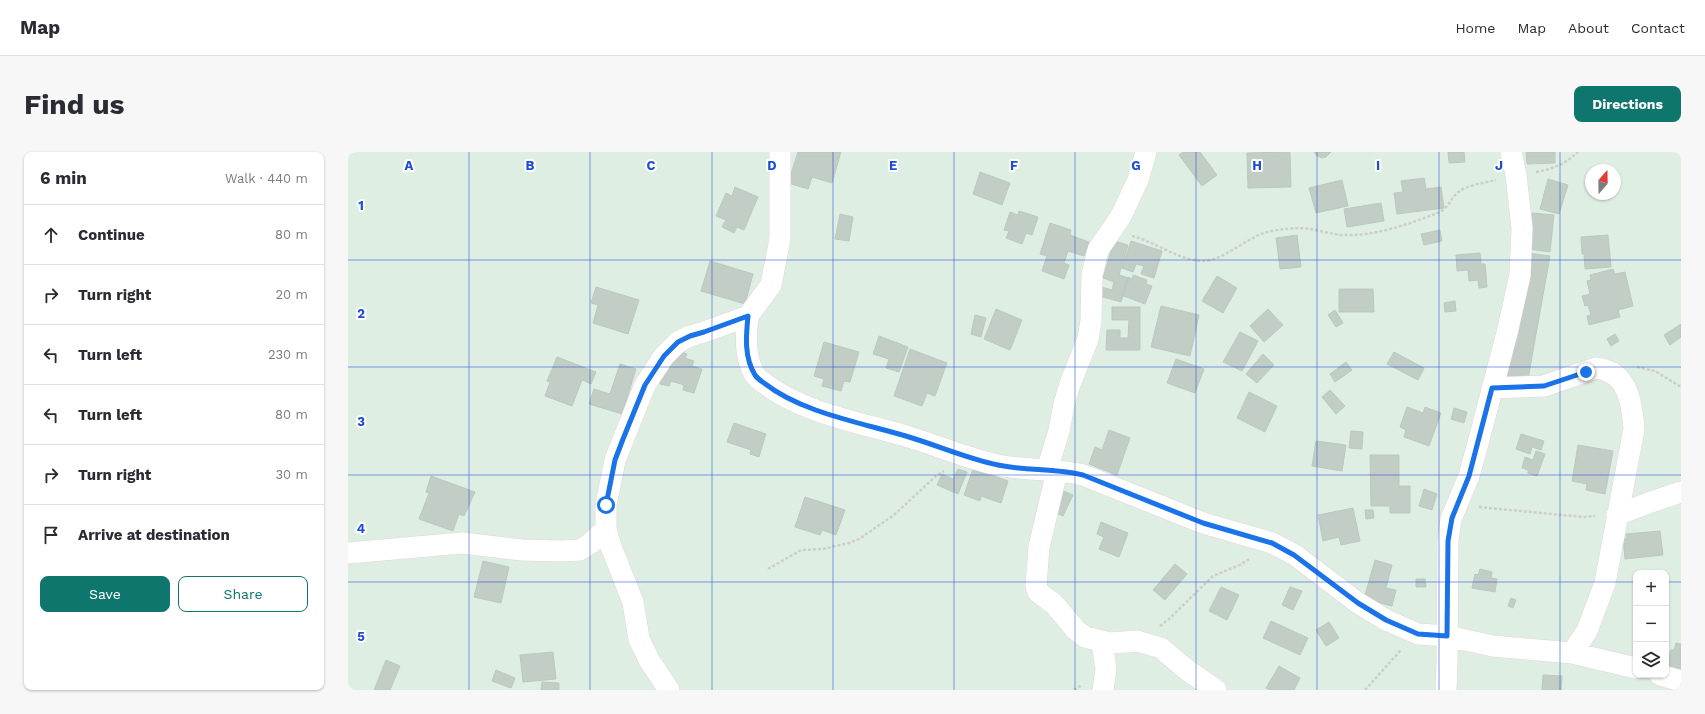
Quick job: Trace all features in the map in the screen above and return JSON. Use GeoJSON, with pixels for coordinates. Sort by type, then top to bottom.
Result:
{"type":"FeatureCollection","features":[{"type":"Feature","properties":{"kind":"street"},"geometry":{"type":"LineString","coordinates":[[780,152],[780,239],[776,262],[771,285],[748,316],[746,337],[748,356],[756,376],[773,390],[814,409],[909,437],[967,457],[999,465],[1067,471],[1083,475],[1203,523],[1272,543],[1294,555],[1358,603],[1386,620],[1418,634],[1447,636],[1493,646],[1572,653],[1633,667]]}},
{"type":"Feature","properties":{"kind":"street"},"geometry":{"type":"LineString","coordinates":[[1146,152],[1138,180],[1121,216],[1110,230],[1098,250],[1092,275],[1091,321],[1088,339],[1068,391],[1059,431],[1052,470],[1051,489],[1039,547],[1036,586],[1038,592],[1054,604],[1076,630],[1085,636],[1110,643],[1137,640],[1161,648],[1187,670],[1216,690]]}},
{"type":"Feature","properties":{"kind":"street"},"geometry":{"type":"LineString","coordinates":[[1446,690],[1448,541],[1452,518],[1469,476],[1507,333],[1520,275],[1522,228],[1516,175],[1510,152]]}},
{"type":"Feature","properties":{"kind":"street"},"geometry":{"type":"LineString","coordinates":[[669,690],[649,660],[639,639],[633,602],[610,544],[606,529],[606,505],[615,460],[645,385],[656,368],[678,342],[690,336],[748,316]]}},
{"type":"Feature","properties":{"kind":"street"},"geometry":{"type":"LineString","coordinates":[[1492,388],[1544,386],[1596,368],[1604,369],[1616,374],[1624,384],[1629,397],[1633,412],[1634,429],[1605,583],[1587,631],[1572,653]]}},
{"type":"Feature","properties":{"kind":"street"},"geometry":{"type":"LineString","coordinates":[[1617,515],[1681,492]]}},
{"type":"Feature","properties":{"kind":"street"},"geometry":{"type":"LineString","coordinates":[[348,553],[462,543],[522,550],[580,550],[591,543],[606,529]]}},
{"type":"Feature","properties":{"kind":"street"},"geometry":{"type":"LineString","coordinates":[[1102,642],[1106,669],[1103,690]]}},
{"type":"Feature","properties":{"kind":"street"},"geometry":{"type":"LineString","coordinates":[[1669,678],[1681,681]]}},
{"type":"Feature","properties":{"kind":"path"},"geometry":{"type":"LineString","coordinates":[[1110,230],[1136,237],[1189,259],[1205,261],[1217,258],[1246,241],[1264,233],[1282,230],[1308,229],[1344,235],[1360,235],[1379,232],[1440,212],[1448,207],[1459,191],[1472,186],[1516,175],[1551,170],[1578,152]]}},
{"type":"Feature","properties":{"kind":"path"},"geometry":{"type":"LineString","coordinates":[[1616,374],[1628,368],[1641,367],[1655,370],[1681,387]]}},
{"type":"Feature","properties":{"kind":"path"},"geometry":{"type":"LineString","coordinates":[[768,569],[801,550],[823,549],[859,539],[894,515],[936,476],[967,457]]}},
{"type":"Feature","properties":{"kind":"path"},"geometry":{"type":"LineString","coordinates":[[1458,504],[1583,516],[1617,515]]}},
{"type":"Feature","properties":{"kind":"path"},"geometry":{"type":"LineString","coordinates":[[1137,640],[1169,620],[1212,576],[1242,564],[1272,543]]}},
{"type":"Feature","properties":{"kind":"path"},"geometry":{"type":"LineString","coordinates":[[1365,690],[1392,659],[1418,634]]}},
{"type":"Feature","properties":{"kind":"building"},"geometry":{"type":"Polygon","coordinates":[[[798,152],[841,152],[832,183],[812,177],[808,189],[788,183],[798,152]]]}},
{"type":"Feature","properties":{"kind":"building"},"geometry":{"type":"Polygon","coordinates":[[[1183,152],[1200,152],[1217,175],[1202,186],[1179,155],[1183,152]]]}},
{"type":"Feature","properties":{"kind":"building"},"geometry":{"type":"Polygon","coordinates":[[[1290,152],[1291,187],[1248,188],[1247,153],[1290,152]]]}},
{"type":"Feature","properties":{"kind":"building"},"geometry":{"type":"Polygon","coordinates":[[[1314,152],[1331,152],[1326,157],[1322,158],[1317,156],[1314,152]]]}},
{"type":"Feature","properties":{"kind":"building"},"geometry":{"type":"Polygon","coordinates":[[[1448,152],[1464,152],[1465,162],[1449,163],[1448,152]]]}},
{"type":"Feature","properties":{"kind":"building"},"geometry":{"type":"Polygon","coordinates":[[[1526,152],[1555,152],[1555,163],[1527,164],[1526,152]]]}},
{"type":"Feature","properties":{"kind":"building"},"geometry":{"type":"Polygon","coordinates":[[[980,172],[1010,183],[1002,205],[973,194],[980,172]]]}},
{"type":"Feature","properties":{"kind":"building"},"geometry":{"type":"Polygon","coordinates":[[[1424,178],[1426,189],[1441,187],[1444,208],[1397,214],[1394,193],[1403,192],[1401,181],[1424,178]]]}},
{"type":"Feature","properties":{"kind":"building"},"geometry":{"type":"Polygon","coordinates":[[[1548,179],[1568,185],[1559,214],[1540,209],[1548,179]]]}},
{"type":"Feature","properties":{"kind":"building"},"geometry":{"type":"Polygon","coordinates":[[[1342,180],[1348,206],[1316,213],[1309,188],[1342,180]]]}},
{"type":"Feature","properties":{"kind":"building"},"geometry":{"type":"Polygon","coordinates":[[[735,187],[758,197],[744,230],[737,227],[734,233],[722,227],[726,220],[716,216],[726,193],[732,196],[735,187]]]}},
{"type":"Feature","properties":{"kind":"building"},"geometry":{"type":"Polygon","coordinates":[[[1381,203],[1384,221],[1347,227],[1344,209],[1381,203]]]}},
{"type":"Feature","properties":{"kind":"building"},"geometry":{"type":"Polygon","coordinates":[[[1019,211],[1038,217],[1032,235],[1026,233],[1022,244],[1006,238],[1009,231],[1004,230],[1010,212],[1018,215],[1019,211]]]}},
{"type":"Feature","properties":{"kind":"building"},"geometry":{"type":"Polygon","coordinates":[[[1532,213],[1554,215],[1550,252],[1528,249],[1532,213]]]}},
{"type":"Feature","properties":{"kind":"building"},"geometry":{"type":"Polygon","coordinates":[[[840,214],[853,217],[849,241],[835,239],[840,214]]]}},
{"type":"Feature","properties":{"kind":"building"},"geometry":{"type":"Polygon","coordinates":[[[1050,223],[1071,230],[1070,235],[1089,242],[1084,256],[1068,251],[1064,263],[1069,265],[1064,279],[1042,271],[1047,256],[1040,254],[1050,223]]]}},
{"type":"Feature","properties":{"kind":"building"},"geometry":{"type":"Polygon","coordinates":[[[1440,230],[1442,241],[1424,245],[1421,234],[1440,230]]]}},
{"type":"Feature","properties":{"kind":"building"},"geometry":{"type":"Polygon","coordinates":[[[1297,235],[1301,267],[1280,269],[1276,238],[1297,235]]]}},
{"type":"Feature","properties":{"kind":"building"},"geometry":{"type":"Polygon","coordinates":[[[1608,235],[1611,267],[1585,269],[1581,237],[1608,235]]]}},
{"type":"Feature","properties":{"kind":"building"},"geometry":{"type":"Polygon","coordinates":[[[1114,241],[1128,245],[1119,275],[1129,278],[1121,302],[1096,295],[1098,286],[1112,290],[1114,282],[1103,278],[1114,241]]]}},
{"type":"Feature","properties":{"kind":"building"},"geometry":{"type":"Polygon","coordinates":[[[1131,241],[1162,251],[1154,278],[1141,274],[1144,266],[1136,264],[1133,272],[1122,268],[1131,241]]]}},
{"type":"Feature","properties":{"kind":"building"},"geometry":{"type":"Polygon","coordinates":[[[1480,253],[1481,264],[1485,264],[1487,287],[1479,288],[1478,280],[1469,281],[1468,270],[1457,271],[1456,255],[1480,253]]]}},
{"type":"Feature","properties":{"kind":"building"},"geometry":{"type":"Polygon","coordinates":[[[1528,253],[1550,256],[1528,379],[1506,375],[1528,253]]]}},
{"type":"Feature","properties":{"kind":"building"},"geometry":{"type":"Polygon","coordinates":[[[710,261],[753,274],[745,304],[701,291],[710,261]]]}},
{"type":"Feature","properties":{"kind":"building"},"geometry":{"type":"Polygon","coordinates":[[[1613,269],[1615,274],[1625,272],[1633,306],[1618,310],[1620,317],[1589,325],[1587,316],[1591,315],[1588,305],[1585,306],[1582,296],[1590,294],[1587,281],[1591,280],[1590,275],[1613,269]]]}},
{"type":"Feature","properties":{"kind":"building"},"geometry":{"type":"Polygon","coordinates":[[[1133,275],[1147,280],[1146,284],[1152,286],[1145,304],[1121,295],[1128,277],[1132,279],[1133,275]]]}},
{"type":"Feature","properties":{"kind":"building"},"geometry":{"type":"Polygon","coordinates":[[[1217,276],[1237,288],[1223,313],[1202,301],[1217,276]]]}},
{"type":"Feature","properties":{"kind":"building"},"geometry":{"type":"Polygon","coordinates":[[[596,287],[639,300],[628,334],[593,323],[598,305],[591,303],[596,287]]]}},
{"type":"Feature","properties":{"kind":"building"},"geometry":{"type":"Polygon","coordinates":[[[1339,289],[1373,289],[1374,312],[1339,312],[1339,289]]]}},
{"type":"Feature","properties":{"kind":"building"},"geometry":{"type":"Polygon","coordinates":[[[1455,301],[1456,311],[1445,312],[1444,303],[1455,301]]]}},
{"type":"Feature","properties":{"kind":"building"},"geometry":{"type":"Polygon","coordinates":[[[1161,306],[1199,315],[1190,356],[1151,347],[1161,306]]]}},
{"type":"Feature","properties":{"kind":"building"},"geometry":{"type":"Polygon","coordinates":[[[1112,307],[1140,307],[1140,350],[1106,350],[1107,330],[1120,330],[1120,338],[1128,338],[1129,320],[1112,320],[1112,307]]]}},
{"type":"Feature","properties":{"kind":"building"},"geometry":{"type":"Polygon","coordinates":[[[996,309],[1022,320],[1010,350],[984,339],[996,309]]]}},
{"type":"Feature","properties":{"kind":"building"},"geometry":{"type":"Polygon","coordinates":[[[1268,309],[1283,325],[1264,342],[1250,326],[1268,309]]]}},
{"type":"Feature","properties":{"kind":"building"},"geometry":{"type":"Polygon","coordinates":[[[1335,310],[1343,323],[1336,327],[1328,315],[1335,310]]]}},
{"type":"Feature","properties":{"kind":"building"},"geometry":{"type":"Polygon","coordinates":[[[975,315],[986,318],[981,337],[971,334],[975,315]]]}},
{"type":"Feature","properties":{"kind":"building"},"geometry":{"type":"Polygon","coordinates":[[[1681,324],[1681,337],[1670,345],[1664,335],[1681,324]]]}},
{"type":"Feature","properties":{"kind":"building"},"geometry":{"type":"Polygon","coordinates":[[[1240,332],[1258,341],[1242,371],[1223,362],[1240,332]]]}},
{"type":"Feature","properties":{"kind":"building"},"geometry":{"type":"Polygon","coordinates":[[[1615,334],[1619,341],[1611,346],[1607,339],[1615,334]]]}},
{"type":"Feature","properties":{"kind":"building"},"geometry":{"type":"Polygon","coordinates":[[[879,336],[908,347],[899,372],[886,368],[889,359],[873,354],[879,336]]]}},
{"type":"Feature","properties":{"kind":"building"},"geometry":{"type":"Polygon","coordinates":[[[824,342],[859,352],[850,382],[844,381],[841,391],[822,386],[824,379],[814,376],[824,342]]]}},
{"type":"Feature","properties":{"kind":"building"},"geometry":{"type":"Polygon","coordinates":[[[910,349],[947,363],[935,396],[927,393],[922,406],[894,396],[910,349]]]}},
{"type":"Feature","properties":{"kind":"building"},"geometry":{"type":"Polygon","coordinates":[[[675,350],[687,354],[685,358],[694,361],[692,366],[702,369],[694,393],[683,390],[684,385],[671,381],[669,386],[660,384],[668,358],[675,350]]]}},
{"type":"Feature","properties":{"kind":"building"},"geometry":{"type":"Polygon","coordinates":[[[1394,352],[1424,368],[1418,380],[1387,364],[1394,352]]]}},
{"type":"Feature","properties":{"kind":"building"},"geometry":{"type":"Polygon","coordinates":[[[1263,354],[1274,365],[1257,383],[1246,374],[1263,354]]]}},
{"type":"Feature","properties":{"kind":"building"},"geometry":{"type":"Polygon","coordinates":[[[557,357],[596,372],[591,384],[582,380],[572,406],[545,396],[550,382],[547,381],[557,357]]]}},
{"type":"Feature","properties":{"kind":"building"},"geometry":{"type":"Polygon","coordinates":[[[1176,359],[1204,369],[1195,393],[1167,383],[1176,359]]]}},
{"type":"Feature","properties":{"kind":"building"},"geometry":{"type":"Polygon","coordinates":[[[1346,362],[1352,370],[1335,382],[1330,374],[1346,362]]]}},
{"type":"Feature","properties":{"kind":"building"},"geometry":{"type":"Polygon","coordinates":[[[620,364],[636,369],[622,414],[589,404],[594,389],[610,394],[620,364]]]}},
{"type":"Feature","properties":{"kind":"building"},"geometry":{"type":"Polygon","coordinates":[[[1330,390],[1345,406],[1336,414],[1322,397],[1330,390]]]}},
{"type":"Feature","properties":{"kind":"building"},"geometry":{"type":"Polygon","coordinates":[[[1249,392],[1277,406],[1265,432],[1237,418],[1249,392]]]}},
{"type":"Feature","properties":{"kind":"building"},"geometry":{"type":"Polygon","coordinates":[[[1407,407],[1423,413],[1425,407],[1441,413],[1429,446],[1404,437],[1406,430],[1400,427],[1407,407]]]}},
{"type":"Feature","properties":{"kind":"building"},"geometry":{"type":"Polygon","coordinates":[[[1454,408],[1467,412],[1464,423],[1451,419],[1454,408]]]}},
{"type":"Feature","properties":{"kind":"building"},"geometry":{"type":"Polygon","coordinates":[[[734,423],[766,434],[759,457],[750,454],[751,450],[727,442],[734,423]]]}},
{"type":"Feature","properties":{"kind":"building"},"geometry":{"type":"Polygon","coordinates":[[[1109,430],[1130,438],[1117,475],[1089,464],[1095,447],[1102,450],[1109,430]]]}},
{"type":"Feature","properties":{"kind":"building"},"geometry":{"type":"Polygon","coordinates":[[[1351,431],[1363,432],[1362,449],[1349,448],[1351,431]]]}},
{"type":"Feature","properties":{"kind":"building"},"geometry":{"type":"Polygon","coordinates":[[[1521,434],[1544,441],[1541,450],[1532,447],[1530,454],[1516,449],[1521,434]]]}},
{"type":"Feature","properties":{"kind":"building"},"geometry":{"type":"Polygon","coordinates":[[[1316,441],[1346,445],[1342,471],[1312,466],[1316,441]]]}},
{"type":"Feature","properties":{"kind":"building"},"geometry":{"type":"Polygon","coordinates":[[[1578,445],[1613,451],[1605,494],[1586,490],[1587,484],[1572,481],[1578,445]]]}},
{"type":"Feature","properties":{"kind":"building"},"geometry":{"type":"Polygon","coordinates":[[[1536,451],[1545,454],[1537,476],[1528,473],[1528,470],[1522,468],[1525,457],[1533,460],[1536,451]]]}},
{"type":"Feature","properties":{"kind":"building"},"geometry":{"type":"Polygon","coordinates":[[[1370,455],[1399,455],[1399,486],[1410,486],[1410,513],[1390,513],[1390,506],[1371,506],[1370,455]]]}},
{"type":"Feature","properties":{"kind":"building"},"geometry":{"type":"Polygon","coordinates":[[[958,469],[967,472],[958,494],[937,485],[942,474],[953,479],[958,469]]]}},
{"type":"Feature","properties":{"kind":"building"},"geometry":{"type":"Polygon","coordinates":[[[973,469],[1008,481],[1001,503],[981,496],[980,501],[964,495],[973,469]]]}},
{"type":"Feature","properties":{"kind":"building"},"geometry":{"type":"Polygon","coordinates":[[[431,476],[475,492],[464,516],[459,514],[453,531],[419,519],[429,493],[426,492],[431,476]]]}},
{"type":"Feature","properties":{"kind":"building"},"geometry":{"type":"Polygon","coordinates":[[[1059,489],[1073,495],[1063,516],[1050,510],[1059,489]]]}},
{"type":"Feature","properties":{"kind":"building"},"geometry":{"type":"Polygon","coordinates":[[[1424,489],[1437,494],[1432,510],[1419,506],[1424,489]]]}},
{"type":"Feature","properties":{"kind":"building"},"geometry":{"type":"Polygon","coordinates":[[[805,497],[845,510],[836,535],[822,530],[820,535],[795,527],[805,497]]]}},
{"type":"Feature","properties":{"kind":"building"},"geometry":{"type":"Polygon","coordinates":[[[1353,508],[1360,541],[1341,545],[1339,537],[1323,541],[1318,515],[1353,508]]]}},
{"type":"Feature","properties":{"kind":"building"},"geometry":{"type":"Polygon","coordinates":[[[1365,510],[1373,510],[1374,518],[1366,519],[1365,510]]]}},
{"type":"Feature","properties":{"kind":"building"},"geometry":{"type":"Polygon","coordinates":[[[1101,522],[1128,533],[1119,557],[1099,549],[1104,537],[1097,534],[1101,522]]]}},
{"type":"Feature","properties":{"kind":"building"},"geometry":{"type":"Polygon","coordinates":[[[1660,531],[1663,555],[1625,559],[1623,539],[1627,539],[1626,534],[1660,531]]]}},
{"type":"Feature","properties":{"kind":"building"},"geometry":{"type":"Polygon","coordinates":[[[1375,560],[1392,565],[1386,588],[1396,590],[1392,606],[1364,599],[1375,560]]]}},
{"type":"Feature","properties":{"kind":"building"},"geometry":{"type":"Polygon","coordinates":[[[483,561],[509,567],[501,603],[474,597],[483,561]]]}},
{"type":"Feature","properties":{"kind":"building"},"geometry":{"type":"Polygon","coordinates":[[[1175,564],[1187,574],[1165,600],[1153,590],[1175,564]]]}},
{"type":"Feature","properties":{"kind":"building"},"geometry":{"type":"Polygon","coordinates":[[[1480,569],[1492,572],[1491,578],[1497,579],[1495,592],[1472,588],[1475,574],[1478,575],[1480,569]]]}},
{"type":"Feature","properties":{"kind":"building"},"geometry":{"type":"Polygon","coordinates":[[[1416,579],[1425,579],[1426,587],[1416,587],[1416,579]]]}},
{"type":"Feature","properties":{"kind":"building"},"geometry":{"type":"Polygon","coordinates":[[[1221,587],[1239,595],[1227,620],[1209,611],[1221,587]]]}},
{"type":"Feature","properties":{"kind":"building"},"geometry":{"type":"Polygon","coordinates":[[[1290,587],[1302,591],[1293,610],[1282,605],[1290,587]]]}},
{"type":"Feature","properties":{"kind":"building"},"geometry":{"type":"Polygon","coordinates":[[[1511,598],[1516,600],[1513,608],[1508,606],[1511,598]]]}},
{"type":"Feature","properties":{"kind":"building"},"geometry":{"type":"Polygon","coordinates":[[[1271,621],[1308,638],[1300,655],[1263,638],[1271,621]]]}},
{"type":"Feature","properties":{"kind":"building"},"geometry":{"type":"Polygon","coordinates":[[[1329,622],[1339,638],[1326,646],[1316,630],[1329,622]]]}},
{"type":"Feature","properties":{"kind":"building"},"geometry":{"type":"Polygon","coordinates":[[[1676,643],[1681,644],[1681,676],[1669,674],[1669,657],[1671,650],[1674,650],[1676,643]]]}},
{"type":"Feature","properties":{"kind":"building"},"geometry":{"type":"Polygon","coordinates":[[[553,652],[556,679],[523,682],[520,655],[553,652]]]}},
{"type":"Feature","properties":{"kind":"building"},"geometry":{"type":"Polygon","coordinates":[[[386,660],[400,666],[390,690],[374,690],[386,660]]]}},
{"type":"Feature","properties":{"kind":"building"},"geometry":{"type":"Polygon","coordinates":[[[1279,666],[1300,678],[1294,690],[1270,690],[1266,688],[1279,666]]]}},
{"type":"Feature","properties":{"kind":"building"},"geometry":{"type":"Polygon","coordinates":[[[496,670],[515,678],[511,688],[492,681],[496,670]]]}},
{"type":"Feature","properties":{"kind":"building"},"geometry":{"type":"Polygon","coordinates":[[[1543,675],[1562,676],[1561,690],[1542,690],[1543,675]]]}},
{"type":"Feature","properties":{"kind":"building"},"geometry":{"type":"Polygon","coordinates":[[[542,682],[559,683],[559,690],[541,690],[542,682]]]}},
{"type":"Feature","properties":{"kind":"route"},"geometry":{"type":"LineString","coordinates":[[606,505],[615,460],[623,439],[645,385],[664,356],[678,342],[690,336],[748,316],[746,337],[748,356],[756,376],[773,390],[814,409],[909,437],[967,457],[999,465],[1025,469],[1067,471],[1083,475],[1163,509],[1203,523],[1272,543],[1294,555],[1358,603],[1386,620],[1418,634],[1447,636],[1448,541],[1452,518],[1469,476],[1492,388],[1526,388],[1544,386],[1586,372]]}}]}
